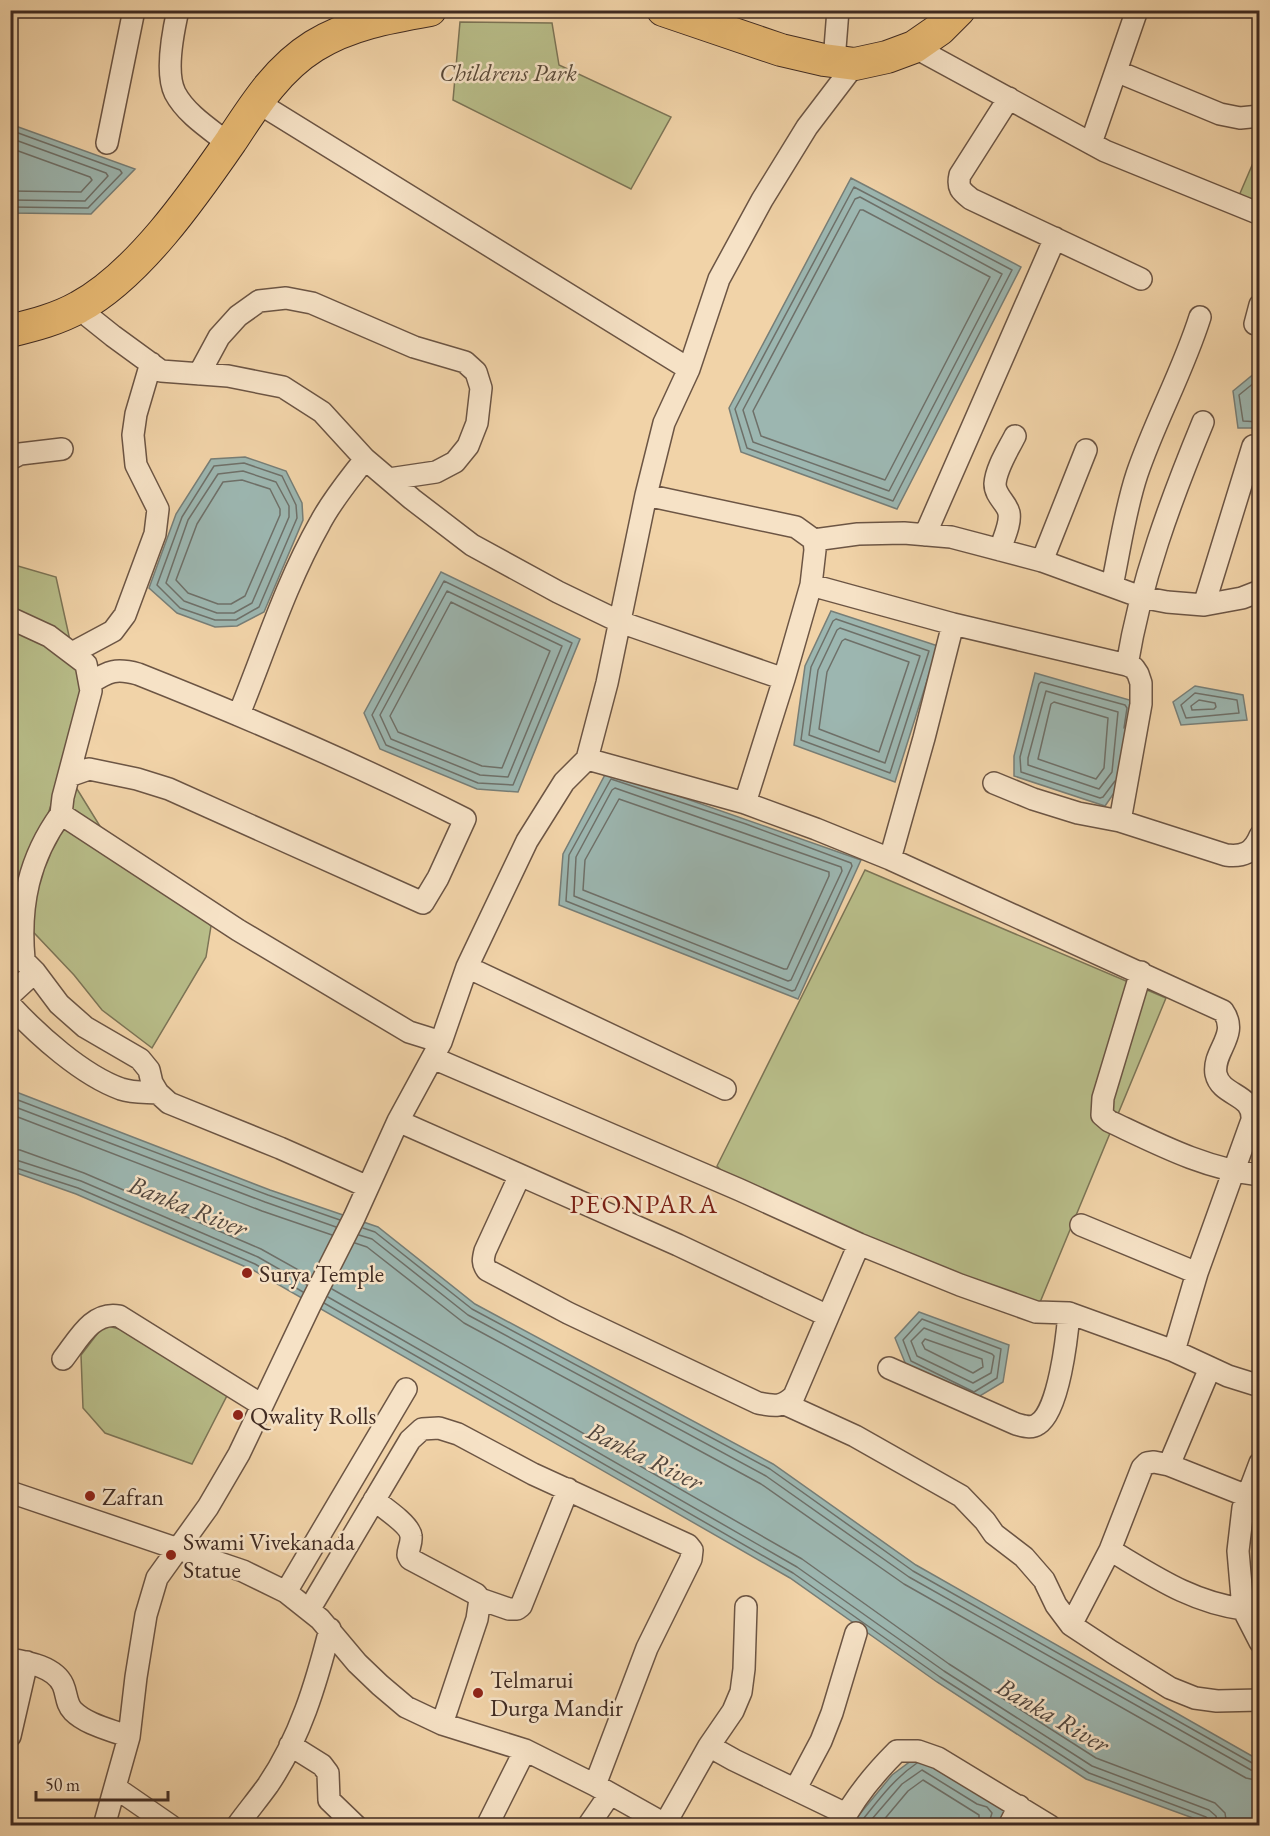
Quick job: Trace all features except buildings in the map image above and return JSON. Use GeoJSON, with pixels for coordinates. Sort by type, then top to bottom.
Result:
{"type":"FeatureCollection","features":[{"type":"Feature","properties":{"kind":"highway"},"geometry":{"type":"LineString","coordinates":[[10,331],[42,323],[78,308],[105,290],[164,231],[189,200],[257,102],[287,66],[314,46],[343,31],[381,19],[430,10]]}},
{"type":"Feature","properties":{"kind":"highway"},"geometry":{"type":"LineString","coordinates":[[663,10],[781,50],[845,63],[887,57],[914,46],[940,29],[958,10]]}},
{"type":"Feature","properties":{"kind":"street"},"geometry":{"type":"LineString","coordinates":[[106,143],[134,10]]}},
{"type":"Feature","properties":{"kind":"street"},"geometry":{"type":"LineString","coordinates":[[178,10],[173,29],[170,68],[174,92],[189,111],[229,144]]}},
{"type":"Feature","properties":{"kind":"street"},"geometry":{"type":"LineString","coordinates":[[104,1826],[129,1737],[146,1615],[158,1578],[208,1507],[239,1454],[310,1303],[354,1218],[398,1120],[437,1050],[467,966],[527,841],[564,782],[586,759],[607,683],[646,495],[664,423],[689,369],[719,279],[762,200],[845,63],[838,10]]}},
{"type":"Feature","properties":{"kind":"street"},"geometry":{"type":"LineString","coordinates":[[1091,143],[1137,10]]}},
{"type":"Feature","properties":{"kind":"street"},"geometry":{"type":"LineString","coordinates":[[914,46],[1105,151],[1260,214]]}},
{"type":"Feature","properties":{"kind":"street"},"geometry":{"type":"LineString","coordinates":[[1116,71],[1220,114],[1240,118],[1260,116]]}},
{"type":"Feature","properties":{"kind":"street"},"geometry":{"type":"LineString","coordinates":[[1009,98],[960,175],[958,183],[961,191],[971,199],[1141,279]]}},
{"type":"Feature","properties":{"kind":"street"},"geometry":{"type":"LineString","coordinates":[[257,102],[689,369]]}},
{"type":"Feature","properties":{"kind":"street"},"geometry":{"type":"LineString","coordinates":[[925,535],[1055,238]]}},
{"type":"Feature","properties":{"kind":"street"},"geometry":{"type":"LineString","coordinates":[[199,374],[219,337],[238,316],[259,301],[286,298],[312,303],[414,347],[465,362],[476,372],[482,388],[477,423],[468,446],[455,462],[436,472],[389,480]]}},
{"type":"Feature","properties":{"kind":"street"},"geometry":{"type":"LineString","coordinates":[[78,308],[161,371],[228,376],[283,387],[322,412],[365,459],[472,545],[558,592],[620,622],[784,679]]}},
{"type":"Feature","properties":{"kind":"street"},"geometry":{"type":"LineString","coordinates":[[1112,586],[1127,510],[1138,473],[1200,317]]}},
{"type":"Feature","properties":{"kind":"street"},"geometry":{"type":"LineString","coordinates":[[72,653],[113,631],[125,615],[155,534],[158,509],[136,465],[133,435],[136,414],[151,363]]}},
{"type":"Feature","properties":{"kind":"street"},"geometry":{"type":"LineString","coordinates":[[1127,665],[1151,558],[1203,422]]}},
{"type":"Feature","properties":{"kind":"street"},"geometry":{"type":"LineString","coordinates":[[1000,550],[1009,520],[1009,511],[998,495],[995,485],[997,474],[1015,436]]}},
{"type":"Feature","properties":{"kind":"street"},"geometry":{"type":"LineString","coordinates":[[1204,605],[1253,446]]}},
{"type":"Feature","properties":{"kind":"street"},"geometry":{"type":"LineString","coordinates":[[10,459],[20,454],[62,449]]}},
{"type":"Feature","properties":{"kind":"street"},"geometry":{"type":"LineString","coordinates":[[1042,561],[1086,450]]}},
{"type":"Feature","properties":{"kind":"street"},"geometry":{"type":"LineString","coordinates":[[239,714],[293,579],[320,523],[340,490],[365,459]]}},
{"type":"Feature","properties":{"kind":"street"},"geometry":{"type":"LineString","coordinates":[[646,495],[796,527],[814,540],[858,534],[904,533],[951,537],[1042,561],[1141,597],[1167,602],[1204,605],[1242,598],[1260,591]]}},
{"type":"Feature","properties":{"kind":"street"},"geometry":{"type":"LineString","coordinates":[[745,803],[811,585],[814,540]]}},
{"type":"Feature","properties":{"kind":"street"},"geometry":{"type":"LineString","coordinates":[[811,585],[953,624],[1127,665],[1138,674],[1141,682],[1141,704],[1120,821]]}},
{"type":"Feature","properties":{"kind":"street"},"geometry":{"type":"LineString","coordinates":[[10,618],[49,636],[86,664],[91,691],[63,797],[61,814],[45,836],[25,896],[21,931],[23,959],[10,995]]}},
{"type":"Feature","properties":{"kind":"street"},"geometry":{"type":"LineString","coordinates":[[890,859],[953,624]]}},
{"type":"Feature","properties":{"kind":"street"},"geometry":{"type":"LineString","coordinates":[[69,776],[89,769],[137,779],[169,789],[423,903],[438,878],[465,819],[377,775],[239,714],[138,674],[122,669],[107,673],[90,683]]}},
{"type":"Feature","properties":{"kind":"street"},"geometry":{"type":"LineString","coordinates":[[586,759],[745,803],[816,829],[890,859],[1223,1011],[1229,1019],[1229,1028],[1216,1073],[1219,1081],[1227,1089],[1250,1105],[1253,1111],[1252,1120],[1197,1273],[1174,1351]]}},
{"type":"Feature","properties":{"kind":"street"},"geometry":{"type":"LineString","coordinates":[[994,783],[1078,813],[1120,821],[1226,855],[1237,856],[1249,853],[1260,836]]}},
{"type":"Feature","properties":{"kind":"street"},"geometry":{"type":"LineString","coordinates":[[61,814],[238,930],[437,1050],[859,1244],[960,1285],[1036,1312],[1070,1313],[1174,1351],[1210,1368],[1260,1386]]}},
{"type":"Feature","properties":{"kind":"street"},"geometry":{"type":"LineString","coordinates":[[23,959],[58,1004],[85,1027],[140,1059],[149,1070],[152,1083],[158,1093],[169,1103],[368,1187]]}},
{"type":"Feature","properties":{"kind":"street"},"geometry":{"type":"LineString","coordinates":[[467,966],[725,1089]]}},
{"type":"Feature","properties":{"kind":"street"},"geometry":{"type":"LineString","coordinates":[[1141,972],[1103,1098],[1102,1115],[1109,1121],[1192,1159],[1233,1172],[1260,1175]]}},
{"type":"Feature","properties":{"kind":"street"},"geometry":{"type":"LineString","coordinates":[[10,1005],[46,1041],[104,1082],[123,1089],[158,1093]]}},
{"type":"Feature","properties":{"kind":"street"},"geometry":{"type":"LineString","coordinates":[[398,1120],[678,1245],[828,1316]]}},
{"type":"Feature","properties":{"kind":"street"},"geometry":{"type":"LineString","coordinates":[[520,1175],[483,1259],[487,1270],[568,1313],[758,1403],[772,1406],[785,1404],[794,1396],[859,1244]]}},
{"type":"Feature","properties":{"kind":"street"},"geometry":{"type":"LineString","coordinates":[[1081,1225],[1197,1273]]}},
{"type":"Feature","properties":{"kind":"street"},"geometry":{"type":"LineString","coordinates":[[888,1368],[1016,1424],[1026,1427],[1036,1426],[1044,1419],[1062,1374],[1070,1313]]}},
{"type":"Feature","properties":{"kind":"street"},"geometry":{"type":"LineString","coordinates":[[63,1359],[86,1329],[98,1318],[108,1314],[119,1316],[262,1405]]}},
{"type":"Feature","properties":{"kind":"street"},"geometry":{"type":"LineString","coordinates":[[1169,1465],[1210,1368]]}},
{"type":"Feature","properties":{"kind":"street"},"geometry":{"type":"LineString","coordinates":[[286,1592],[405,1389]]}},
{"type":"Feature","properties":{"kind":"street"},"geometry":{"type":"LineString","coordinates":[[785,1404],[855,1436],[961,1496],[994,1534],[1024,1557],[1044,1580],[1056,1605],[1071,1625],[1170,1688],[1195,1698],[1217,1701],[1260,1700]]}},
{"type":"Feature","properties":{"kind":"street"},"geometry":{"type":"LineString","coordinates":[[309,1610],[410,1440],[422,1429],[439,1428],[458,1434],[533,1473],[688,1545],[692,1550],[691,1559],[648,1648],[603,1789],[588,1826]]}},
{"type":"Feature","properties":{"kind":"street"},"geometry":{"type":"LineString","coordinates":[[1071,1625],[1110,1550],[1142,1468],[1147,1463],[1169,1465],[1247,1496]]}},
{"type":"Feature","properties":{"kind":"street"},"geometry":{"type":"LineString","coordinates":[[1259,1640],[1243,1610],[1238,1551],[1243,1508],[1260,1463]]}},
{"type":"Feature","properties":{"kind":"street"},"geometry":{"type":"LineString","coordinates":[[374,1500],[411,1532],[412,1540],[408,1555],[410,1559],[476,1594],[480,1599],[509,1609],[517,1609],[521,1606],[568,1489]]}},
{"type":"Feature","properties":{"kind":"street"},"geometry":{"type":"LineString","coordinates":[[10,1492],[177,1548],[243,1572],[286,1592],[330,1629],[357,1663],[406,1707],[442,1724],[525,1750],[603,1789],[667,1825],[709,1746],[733,1711],[741,1692],[746,1607]]}},
{"type":"Feature","properties":{"kind":"street"},"geometry":{"type":"LineString","coordinates":[[1110,1550],[1190,1596],[1243,1610]]}},
{"type":"Feature","properties":{"kind":"street"},"geometry":{"type":"LineString","coordinates":[[442,1724],[477,1619],[480,1599]]}},
{"type":"Feature","properties":{"kind":"street"},"geometry":{"type":"LineString","coordinates":[[237,1826],[269,1784],[290,1746],[312,1696],[330,1629]]}},
{"type":"Feature","properties":{"kind":"street"},"geometry":{"type":"LineString","coordinates":[[796,1788],[821,1742],[856,1633]]}},
{"type":"Feature","properties":{"kind":"street"},"geometry":{"type":"LineString","coordinates":[[10,1736],[19,1660],[52,1672],[63,1684],[67,1702],[72,1711],[82,1718],[129,1737]]}},
{"type":"Feature","properties":{"kind":"street"},"geometry":{"type":"LineString","coordinates":[[290,1746],[322,1765],[328,1773],[329,1800],[356,1826]]}},
{"type":"Feature","properties":{"kind":"street"},"geometry":{"type":"LineString","coordinates":[[709,1746],[796,1788],[843,1820],[883,1765],[897,1751],[918,1751],[938,1758],[1050,1826]]}},
{"type":"Feature","properties":{"kind":"street"},"geometry":{"type":"LineString","coordinates":[[487,1826],[525,1750]]}},
{"type":"Feature","properties":{"kind":"street"},"geometry":{"type":"LineString","coordinates":[[116,1788],[171,1826]]}},
{"type":"Feature","properties":{"kind":"street"},"geometry":{"type":"LineString","coordinates":[[1010,1826],[1019,1806]]}},
{"type":"Feature","properties":{"kind":"green space","name":"Childrens Park"},"geometry":{"type":"Polygon","coordinates":[[[460,22],[552,23],[559,65],[671,117],[631,189],[453,100],[460,22]]]}},
{"type":"Feature","properties":{"kind":"green space"},"geometry":{"type":"Polygon","coordinates":[[[1259,149],[1259,214],[1235,205],[1259,149]]]}},
{"type":"Feature","properties":{"kind":"green space"},"geometry":{"type":"Polygon","coordinates":[[[11,564],[56,577],[75,663],[87,696],[11,926],[11,564]]]}},
{"type":"Feature","properties":{"kind":"green space"},"geometry":{"type":"Polygon","coordinates":[[[69,776],[114,849],[187,895],[211,926],[206,957],[152,1048],[102,1010],[74,975],[20,918],[69,776]]]}},
{"type":"Feature","properties":{"kind":"green space"},"geometry":{"type":"Polygon","coordinates":[[[865,870],[1166,998],[1036,1312],[740,1191],[717,1166],[865,870]]]}},
{"type":"Feature","properties":{"kind":"green space"},"geometry":{"type":"Polygon","coordinates":[[[104,1325],[158,1339],[235,1380],[192,1464],[105,1433],[83,1408],[81,1355],[104,1325]]]}},
{"type":"Feature","properties":{"kind":"water"},"geometry":{"type":"Polygon","coordinates":[[[10,124],[135,169],[91,214],[11,213],[10,124]]]}},
{"type":"Feature","properties":{"kind":"water"},"geometry":{"type":"Polygon","coordinates":[[[851,178],[1021,267],[897,509],[741,452],[729,408],[851,178]]]}},
{"type":"Feature","properties":{"kind":"water"},"geometry":{"type":"Polygon","coordinates":[[[1259,372],[1259,428],[1238,428],[1233,391],[1259,372]]]}},
{"type":"Feature","properties":{"kind":"water"},"geometry":{"type":"Polygon","coordinates":[[[245,457],[286,471],[302,503],[303,520],[264,612],[237,626],[215,627],[177,613],[149,588],[176,514],[211,459],[245,457]]]}},
{"type":"Feature","properties":{"kind":"water"},"geometry":{"type":"Polygon","coordinates":[[[441,572],[580,639],[518,792],[477,789],[380,749],[364,713],[441,572]]]}},
{"type":"Feature","properties":{"kind":"water"},"geometry":{"type":"Polygon","coordinates":[[[831,611],[938,646],[895,782],[794,745],[805,666],[831,611]]]}},
{"type":"Feature","properties":{"kind":"water"},"geometry":{"type":"Polygon","coordinates":[[[1035,673],[1133,701],[1125,777],[1105,806],[1014,776],[1014,756],[1035,673]]]}},
{"type":"Feature","properties":{"kind":"water"},"geometry":{"type":"Polygon","coordinates":[[[1195,686],[1243,695],[1247,720],[1181,725],[1173,702],[1195,686]]]}},
{"type":"Feature","properties":{"kind":"water"},"geometry":{"type":"Polygon","coordinates":[[[607,771],[861,860],[798,999],[559,905],[563,854],[607,771]]]}},
{"type":"Feature","properties":{"kind":"water","name":"Banka River"},"geometry":{"type":"Polygon","coordinates":[[[11,1090],[270,1190],[378,1227],[475,1304],[773,1464],[916,1565],[1259,1760],[1259,1825],[1212,1825],[1086,1779],[937,1682],[790,1578],[253,1270],[76,1194],[11,1171],[11,1090]]]}},
{"type":"Feature","properties":{"kind":"water"},"geometry":{"type":"Polygon","coordinates":[[[919,1312],[1009,1345],[1003,1382],[975,1399],[906,1365],[895,1338],[919,1312]]]}},
{"type":"Feature","properties":{"kind":"water"},"geometry":{"type":"Polygon","coordinates":[[[919,1755],[1009,1813],[1000,1825],[863,1826],[854,1821],[892,1775],[919,1755]]]}},
{"type":"Feature","properties":{"kind":"place","name":"Surya Temple"},"geometry":{"type":"Point","coordinates":[247,1273]}},
{"type":"Feature","properties":{"kind":"place","name":"Qwality Rolls"},"geometry":{"type":"Point","coordinates":[238,1415]}},
{"type":"Feature","properties":{"kind":"place","name":"Zafran"},"geometry":{"type":"Point","coordinates":[90,1496]}},
{"type":"Feature","properties":{"kind":"place","name":"Swami Vivekanada Statue"},"geometry":{"type":"Point","coordinates":[171,1555]}},
{"type":"Feature","properties":{"kind":"place","name":"Telmarui Durga Mandir"},"geometry":{"type":"Point","coordinates":[478,1693]}},
{"type":"Feature","properties":{"kind":"district","name":"PEONPARA"},"geometry":{"type":"Point","coordinates":[644,1204]}}]}
